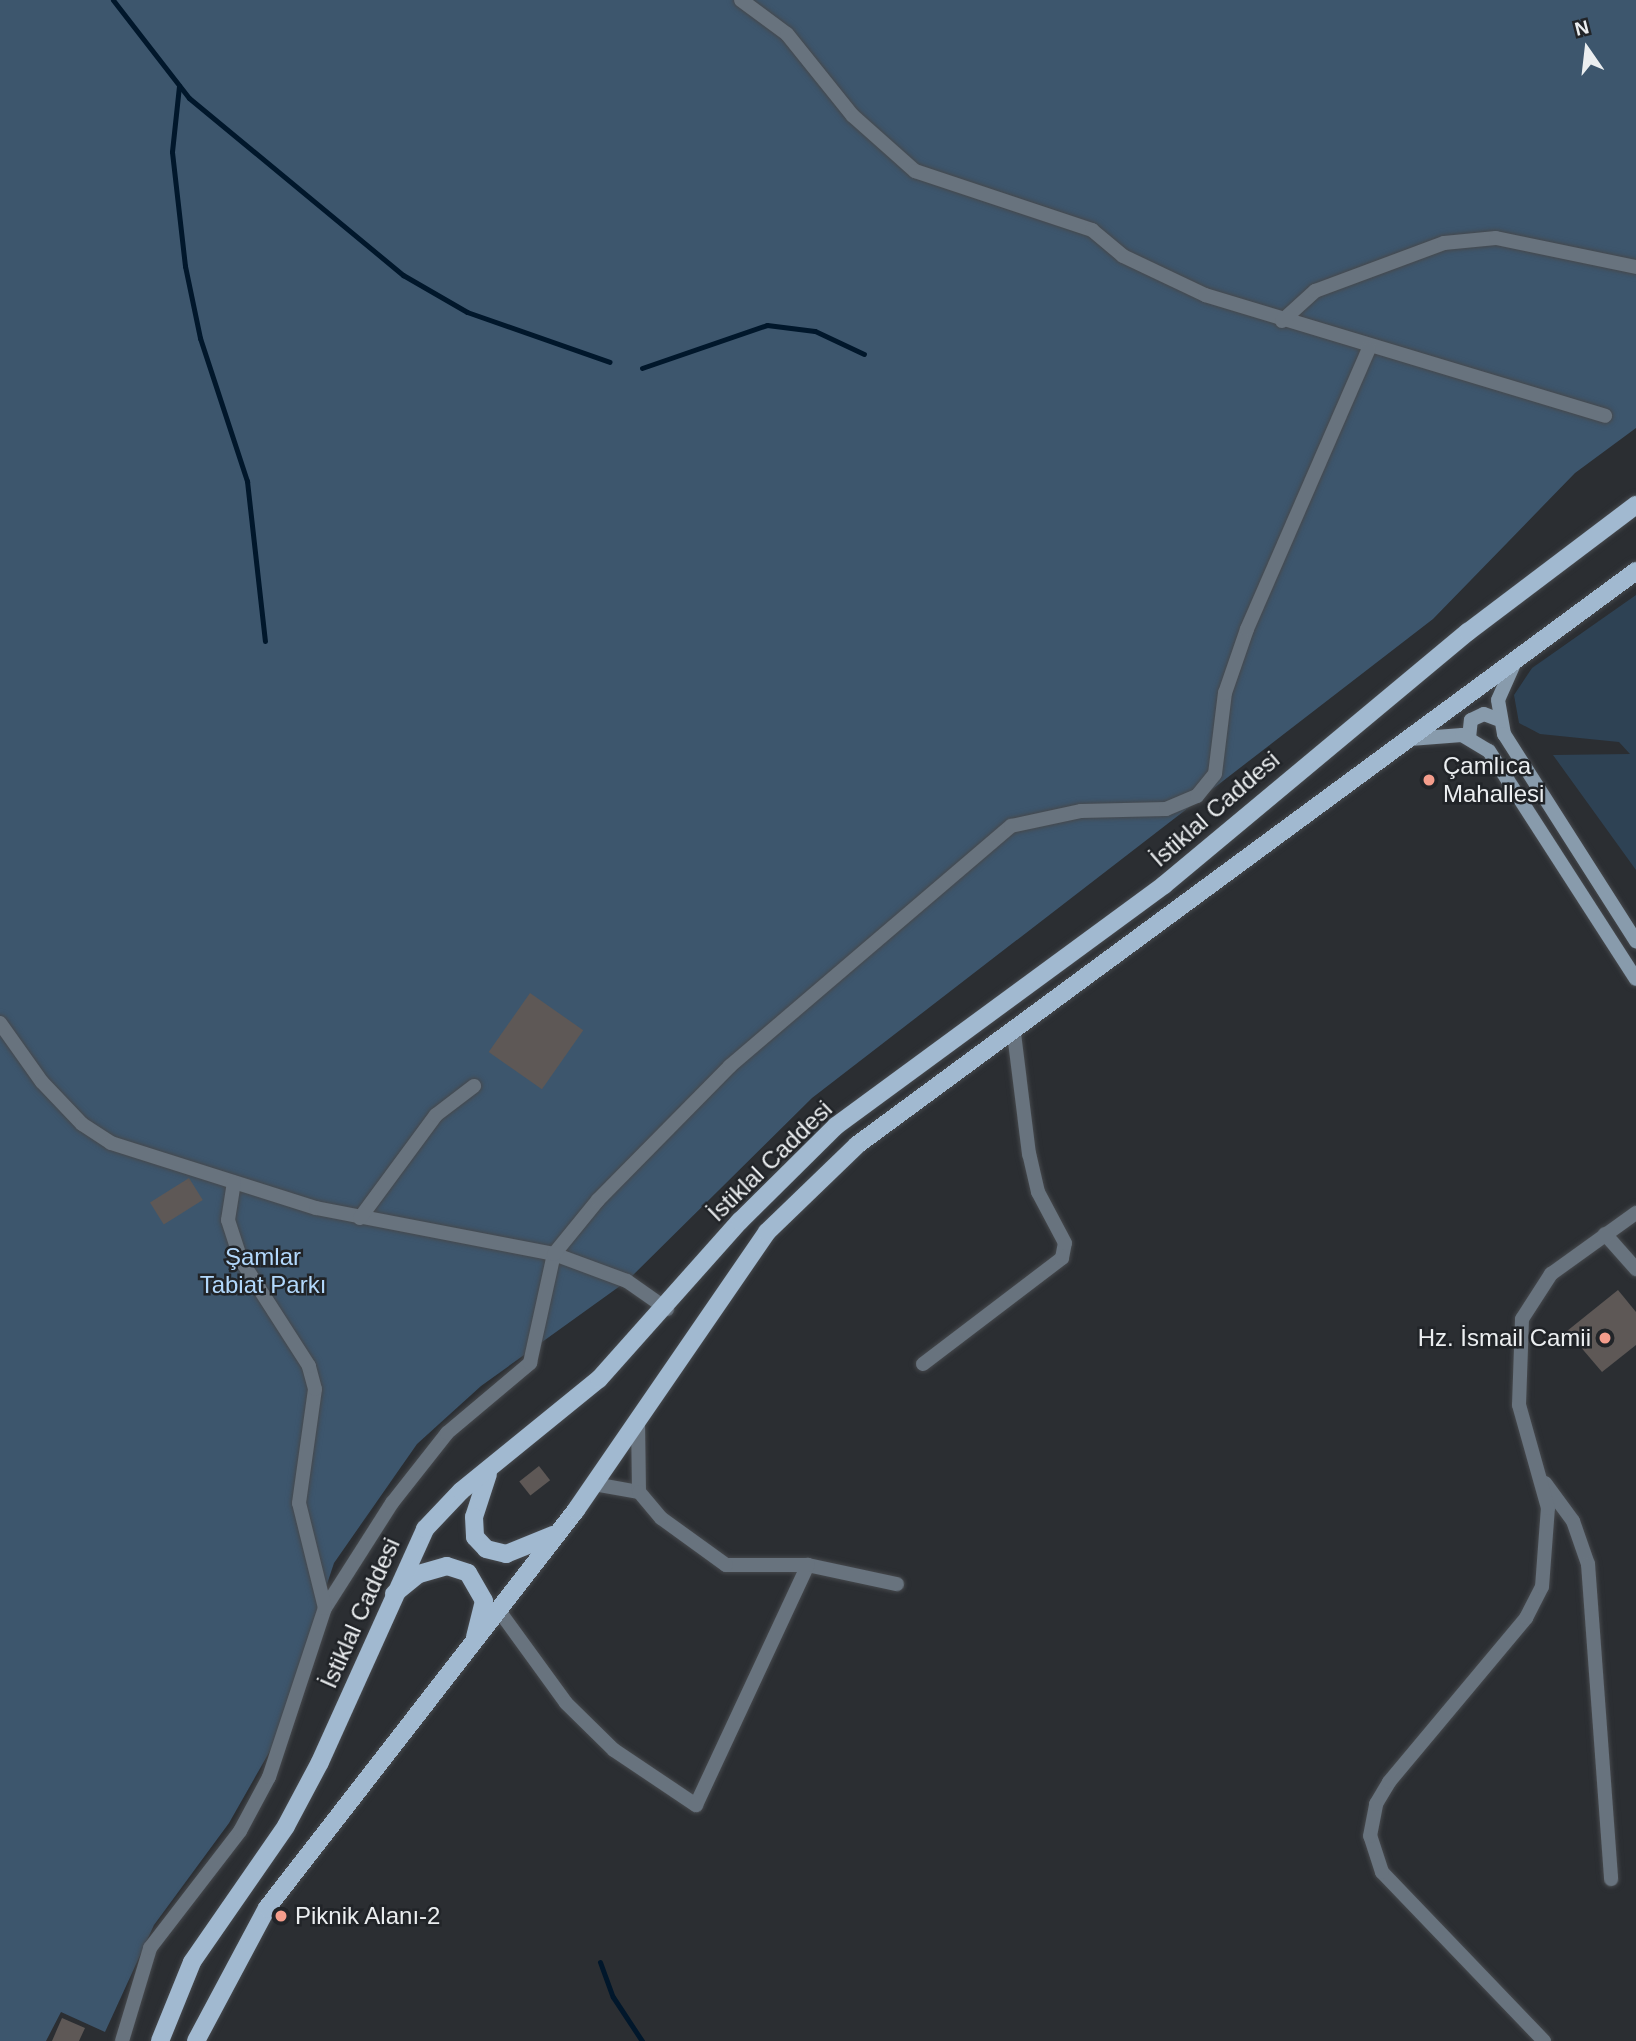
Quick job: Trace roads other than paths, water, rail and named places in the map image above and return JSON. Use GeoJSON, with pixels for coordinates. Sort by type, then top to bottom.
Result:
{"type":"FeatureCollection","features":[{"type":"Feature","properties":{"kind":"main road","name":"İstiklal Caddesi"},"geometry":{"type":"LineString","coordinates":[[160,2041],[192,1962],[286,1826],[320,1762],[425,1529],[489,1471],[551,1423],[667,1309],[740,1221],[836,1126],[1164,885],[1468,632],[1636,505]]}},
{"type":"Feature","properties":{"kind":"main road","name":"İstiklal Caddesi"},"geometry":{"type":"LineString","coordinates":[[196,2041],[267,1908],[561,1531],[767,1232],[857,1145],[1014,1034],[1636,571]]}},
{"type":"Feature","properties":{"kind":"main road"},"geometry":{"type":"LineString","coordinates":[[1515,662],[1497,700],[1497,719],[1636,941]]}},
{"type":"Feature","properties":{"kind":"main road"},"geometry":{"type":"LineString","coordinates":[[1469,737],[1471,720],[1484,714],[1497,719]]}},
{"type":"Feature","properties":{"kind":"main road"},"geometry":{"type":"LineString","coordinates":[[1409,739],[1442,733],[1469,737],[1489,751],[1636,979]]}},
{"type":"Feature","properties":{"kind":"main road"},"geometry":{"type":"LineString","coordinates":[[489,1471],[474,1517],[475,1537],[486,1549],[506,1553],[561,1531]]}},
{"type":"Feature","properties":{"kind":"main road"},"geometry":{"type":"LineString","coordinates":[[393,1595],[419,1574],[447,1566],[468,1573],[484,1601],[470,1650]]}},
{"type":"Feature","properties":{"kind":"street"},"geometry":{"type":"LineString","coordinates":[[741,0],[787,34],[853,116],[915,172],[1092,230],[1123,256],[1182,284],[1282,321],[1605,416]]}},
{"type":"Feature","properties":{"kind":"street"},"geometry":{"type":"LineString","coordinates":[[1282,321],[1315,291],[1444,243],[1496,238],[1636,267]]}},
{"type":"Feature","properties":{"kind":"street"},"geometry":{"type":"LineString","coordinates":[[122,2041],[149,1948],[240,1831],[270,1777],[325,1608],[392,1503],[447,1433],[530,1363],[554,1254],[598,1200],[730,1066],[1011,826],[1082,811],[1166,809],[1197,796],[1215,774],[1226,693],[1247,629],[1370,349]]}},
{"type":"Feature","properties":{"kind":"street"},"geometry":{"type":"LineString","coordinates":[[0,1023],[82,1124],[111,1143],[234,1182],[360,1217],[554,1254],[626,1281],[667,1309]]}},
{"type":"Feature","properties":{"kind":"street"},"geometry":{"type":"LineString","coordinates":[[923,1364],[1062,1258],[1065,1243],[1038,1192],[1029,1154],[1014,1034]]}},
{"type":"Feature","properties":{"kind":"street"},"geometry":{"type":"LineString","coordinates":[[360,1217],[436,1115],[474,1086]]}},
{"type":"Feature","properties":{"kind":"street"},"geometry":{"type":"LineString","coordinates":[[234,1182],[228,1220],[241,1261],[309,1366],[315,1389],[299,1503],[325,1608]]}},
{"type":"Feature","properties":{"kind":"street"},"geometry":{"type":"LineString","coordinates":[[1545,2041],[1382,1872],[1370,1836],[1376,1804],[1389,1782],[1526,1618],[1542,1587],[1550,1539],[1541,1476],[1519,1405],[1522,1319],[1551,1274],[1636,1213]]}},
{"type":"Feature","properties":{"kind":"street"},"geometry":{"type":"LineString","coordinates":[[1605,1234],[1636,1269]]}},
{"type":"Feature","properties":{"kind":"street"},"geometry":{"type":"LineString","coordinates":[[638,1418],[639,1492]]}},
{"type":"Feature","properties":{"kind":"street"},"geometry":{"type":"LineString","coordinates":[[1541,1476],[1573,1521],[1588,1563],[1611,1879]]}},
{"type":"Feature","properties":{"kind":"street"},"geometry":{"type":"LineString","coordinates":[[594,1483],[639,1492],[661,1518],[726,1565],[808,1565],[897,1584]]}},
{"type":"Feature","properties":{"kind":"street"},"geometry":{"type":"LineString","coordinates":[[500,1612],[566,1703],[614,1750],[696,1805],[808,1565]]}},
{"type":"Feature","properties":{"kind":"waterway"},"geometry":{"type":"LineString","coordinates":[[113,0],[189,98],[403,275],[467,312],[610,362]]}},
{"type":"Feature","properties":{"kind":"waterway"},"geometry":{"type":"LineString","coordinates":[[179,86],[172,152],[185,266],[200,338],[247,481],[265,641]]}},
{"type":"Feature","properties":{"kind":"waterway"},"geometry":{"type":"LineString","coordinates":[[642,368],[767,325],[815,331],[864,354]]}},
{"type":"Feature","properties":{"kind":"waterway"},"geometry":{"type":"LineString","coordinates":[[600,1962],[613,1997],[642,2041]]}},
{"type":"Feature","properties":{"kind":"place","name":"Çamlıca Mahallesi"},"geometry":{"type":"Point","coordinates":[1429,780]}},
{"type":"Feature","properties":{"kind":"place","name":"Hz. İsmail Camii"},"geometry":{"type":"Point","coordinates":[1605,1338]}},
{"type":"Feature","properties":{"kind":"place","name":"Piknik Alanı-2"},"geometry":{"type":"Point","coordinates":[281,1916]}},
{"type":"Feature","properties":{"kind":"park label","name":"Şamlar Tabiat Parkı"},"geometry":{"type":"Point","coordinates":[263,1271]}}]}
